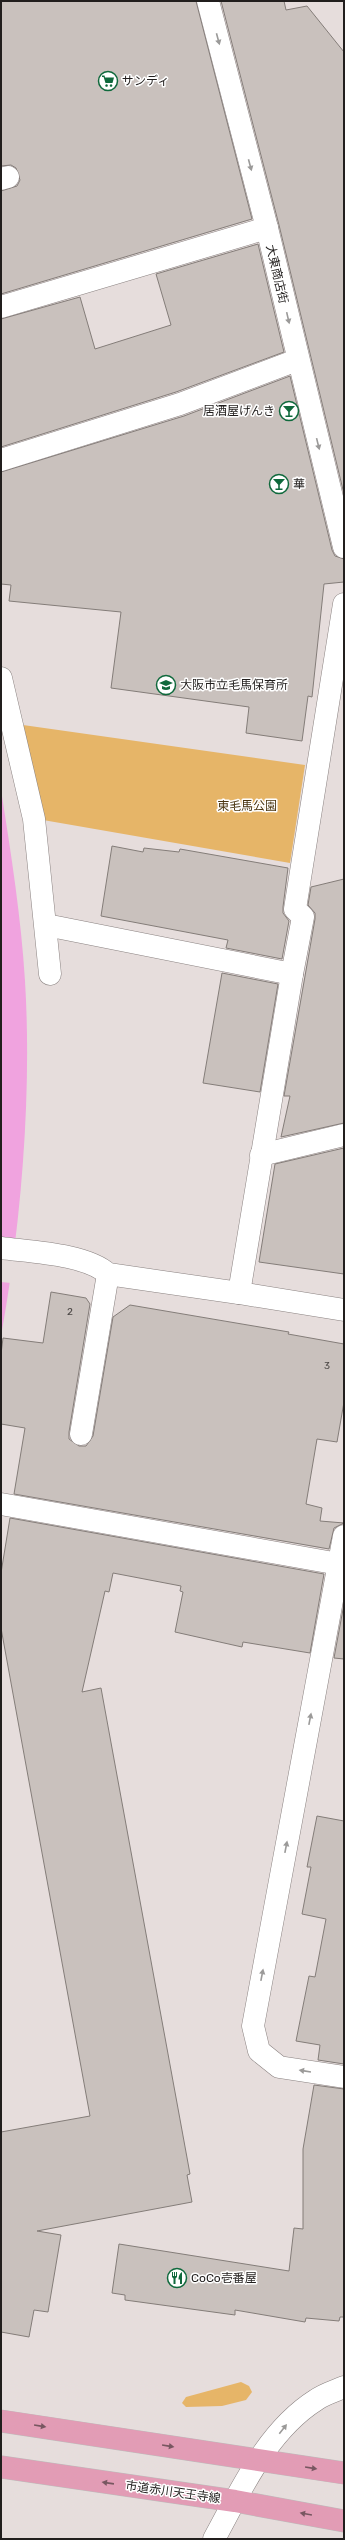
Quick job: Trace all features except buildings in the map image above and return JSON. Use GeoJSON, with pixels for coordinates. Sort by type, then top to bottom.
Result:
{"type":"FeatureCollection","features":[{"type":"Feature","properties":{"kind":"main road"},"geometry":{"type":"LineString","coordinates":[[1,2421],[344,2473]]}},
{"type":"Feature","properties":{"kind":"main road","name":"市道赤川天王寺線"},"geometry":{"type":"LineString","coordinates":[[1,2467],[235,2501],[344,2520]]}},
{"type":"Feature","properties":{"kind":"street","name":"大東商店街"},"geometry":{"type":"LineString","coordinates":[[208,1],[267,228],[344,547]]}},
{"type":"Feature","properties":{"kind":"street"},"geometry":{"type":"LineString","coordinates":[[1,307],[267,228]]}},
{"type":"Feature","properties":{"kind":"street"},"geometry":{"type":"LineString","coordinates":[[1,460],[180,404],[298,360]]}},
{"type":"Feature","properties":{"kind":"street"},"geometry":{"type":"LineString","coordinates":[[239,1293],[261,1155],[303,917],[295,909],[344,604]]}},
{"type":"Feature","properties":{"kind":"street"},"geometry":{"type":"LineString","coordinates":[[1,678],[34,819],[50,974]]}},
{"type":"Feature","properties":{"kind":"street"},"geometry":{"type":"LineString","coordinates":[[46,925],[292,974]]}},
{"type":"Feature","properties":{"kind":"street"},"geometry":{"type":"LineString","coordinates":[[261,1155],[344,1135]]}},
{"type":"Feature","properties":{"kind":"street"},"geometry":{"type":"LineString","coordinates":[[1,1248],[92,1263],[108,1274],[344,1310]]}},
{"type":"Feature","properties":{"kind":"street"},"geometry":{"type":"LineString","coordinates":[[81,1434],[108,1274]]}},
{"type":"Feature","properties":{"kind":"street"},"geometry":{"type":"LineString","coordinates":[[1,1504],[339,1564]]}},
{"type":"Feature","properties":{"kind":"street"},"geometry":{"type":"LineString","coordinates":[[344,1536],[253,2026],[259,2051],[279,2067],[344,2077]]}},
{"type":"Feature","properties":{"kind":"street"},"geometry":{"type":"LineString","coordinates":[[214,2539],[259,2459],[288,2423],[316,2399],[344,2387]]}},
{"type":"Feature","properties":{"kind":"green space","name":"東毛馬公園"},"geometry":{"type":"Polygon","coordinates":[[[23,725],[305,765],[290,863],[43,820],[23,725]]]}},
{"type":"Feature","properties":{"kind":"green space"},"geometry":{"type":"Polygon","coordinates":[[[241,2382],[249,2386],[252,2392],[246,2400],[222,2406],[186,2407],[182,2403],[186,2397],[241,2382]]]}},
{"type":"Feature","properties":{"kind":"shaded area"},"geometry":{"type":"Polygon","coordinates":[[[1,790],[21,933],[27,1024],[27,1069],[26,1114],[19,1205],[8,1294],[1,1336],[1,790]]]}},
{"type":"Feature","properties":{"kind":"pier"},"geometry":{"type":"Polygon","coordinates":[[[1,1237],[16,1239],[11,1283],[1,1282],[1,1237]]]}},
{"type":"Feature","properties":{"kind":"place","name":"サンディ"},"geometry":{"type":"Point","coordinates":[108,81]}},
{"type":"Feature","properties":{"kind":"place","name":"居酒屋げんき"},"geometry":{"type":"Point","coordinates":[289,411]}},
{"type":"Feature","properties":{"kind":"place","name":"華"},"geometry":{"type":"Point","coordinates":[279,484]}},
{"type":"Feature","properties":{"kind":"place","name":"大阪市立毛馬保育所"},"geometry":{"type":"Point","coordinates":[166,685]}},
{"type":"Feature","properties":{"kind":"place","name":"CoCo壱番屋"},"geometry":{"type":"Point","coordinates":[177,2278]}}]}
